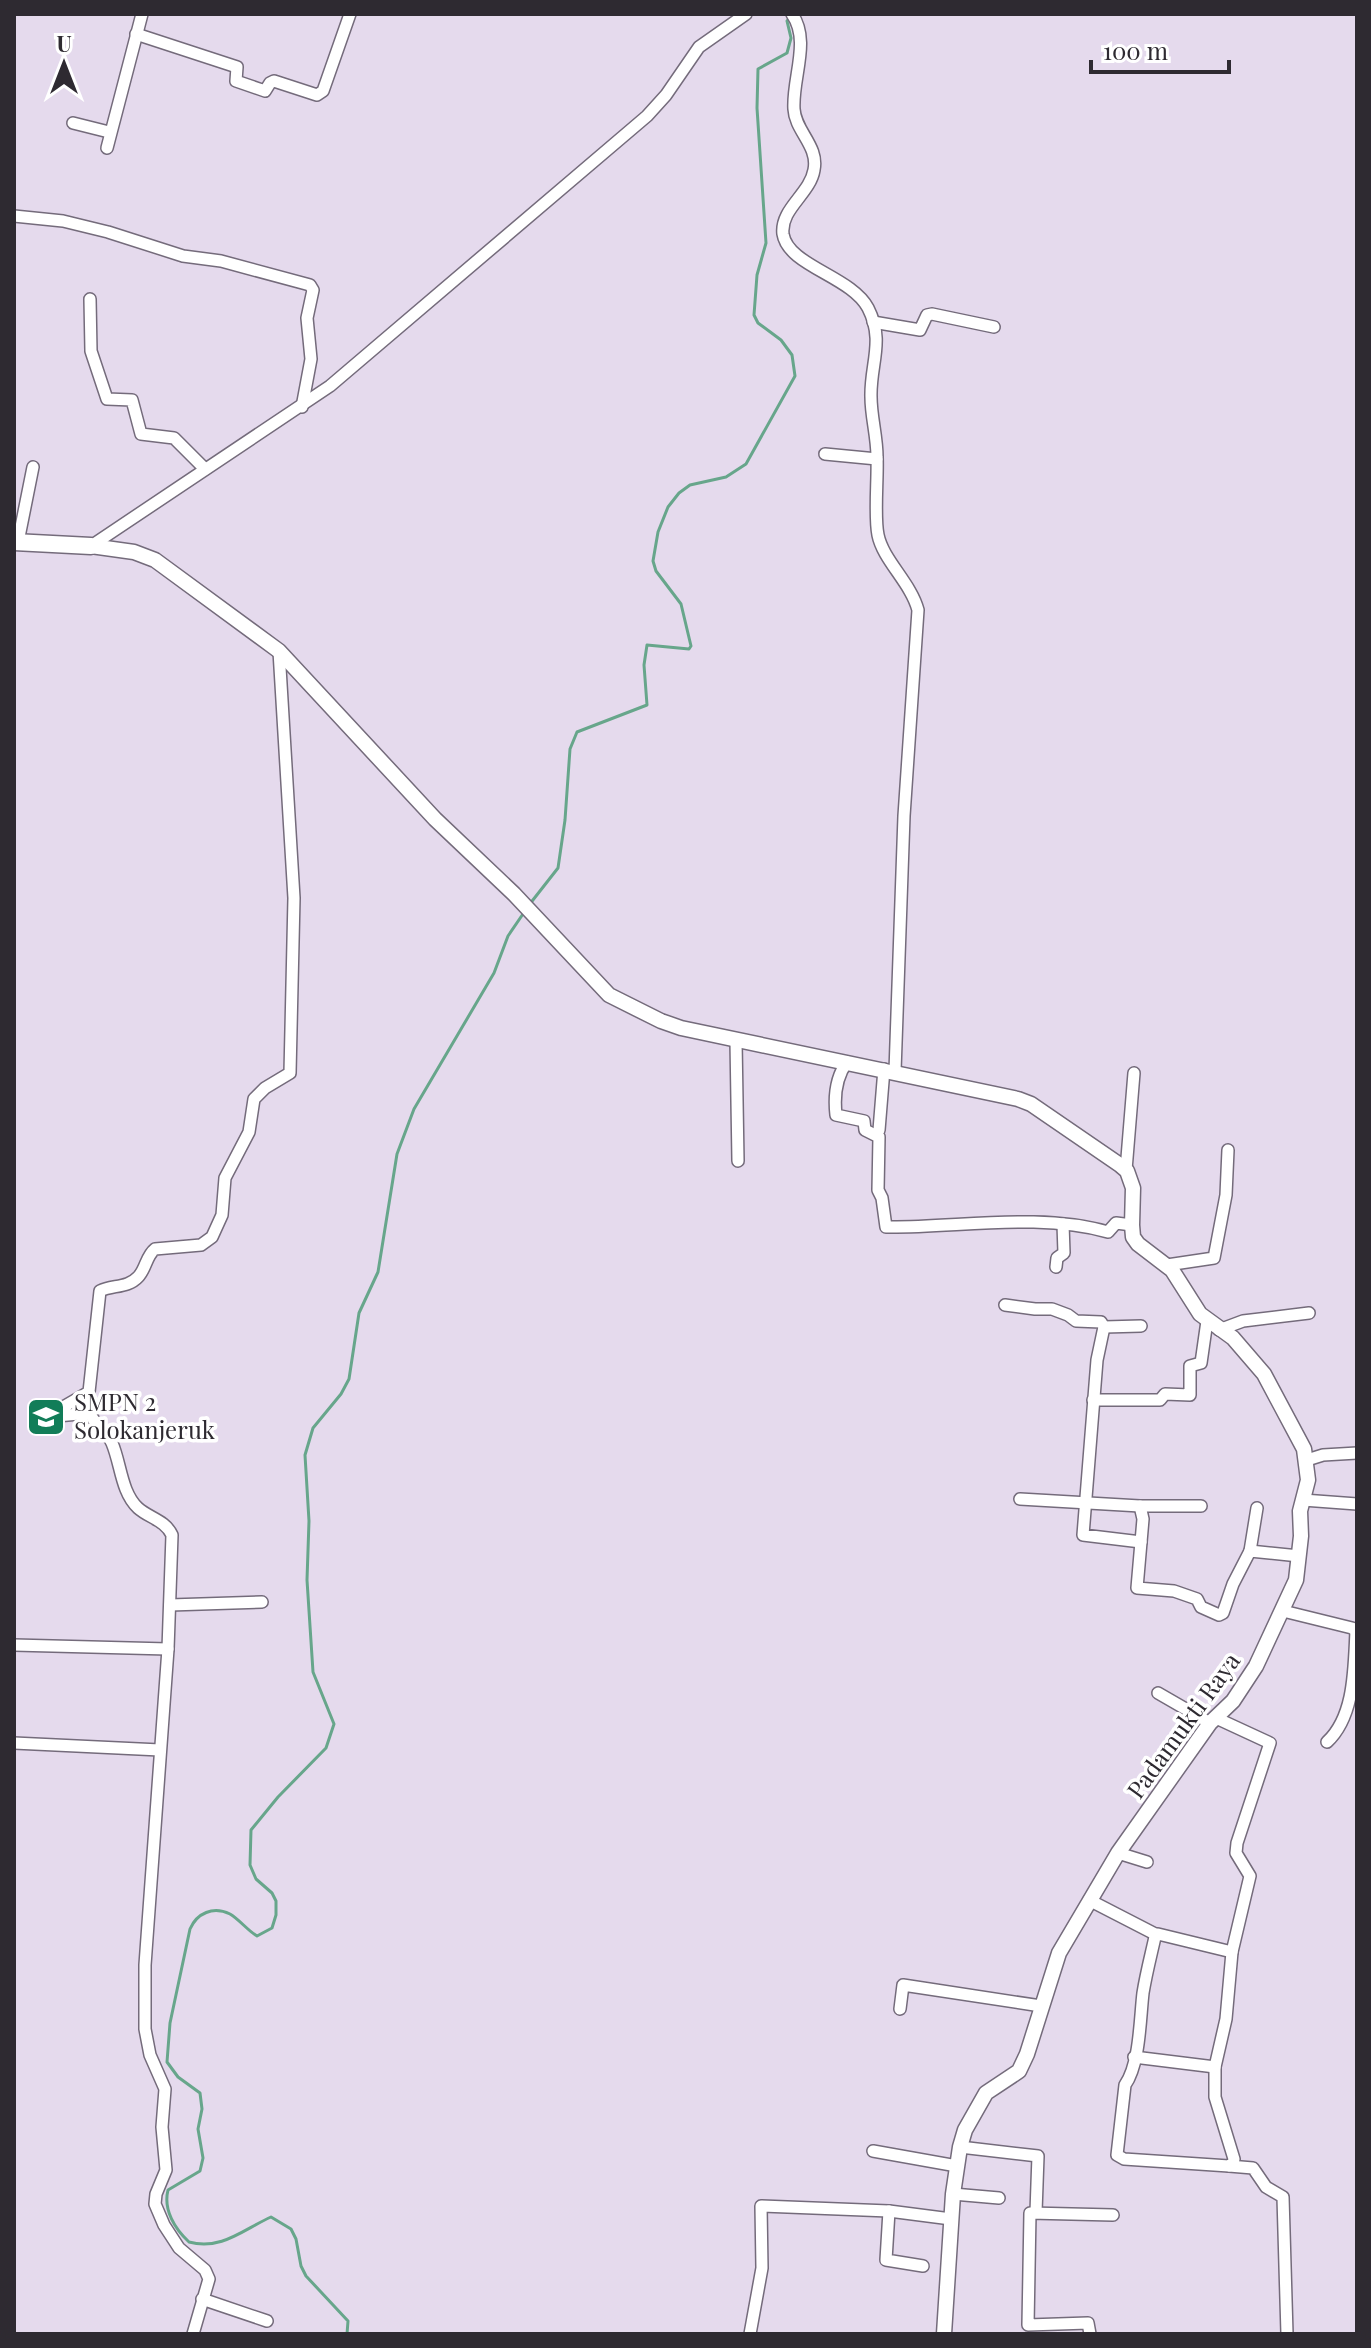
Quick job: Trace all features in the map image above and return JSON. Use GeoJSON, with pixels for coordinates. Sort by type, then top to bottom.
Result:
{"type":"FeatureCollection","features":[{"type":"Feature","properties":{"kind":"main road"},"geometry":{"type":"LineString","coordinates":[[16,542],[91,546]]}},
{"type":"Feature","properties":{"kind":"street"},"geometry":{"type":"LineString","coordinates":[[107,148],[142,14]]}},
{"type":"Feature","properties":{"kind":"street"},"geometry":{"type":"LineString","coordinates":[[136,34],[237,67],[236,81],[265,91],[274,81],[317,95],[323,91],[350,14]]}},
{"type":"Feature","properties":{"kind":"street"},"geometry":{"type":"LineString","coordinates":[[91,546],[302,407],[386,340],[532,211],[647,116],[666,95],[699,47],[746,14]]}},
{"type":"Feature","properties":{"kind":"street"},"geometry":{"type":"LineString","coordinates":[[792,14],[800,31],[794,110],[815,162],[809,183],[784,221],[783,236],[788,247],[799,257],[831,275],[858,295],[868,307],[878,346],[871,395],[877,459],[878,536],[910,590],[918,610],[889,1070],[879,1130]]}},
{"type":"Feature","properties":{"kind":"street"},"geometry":{"type":"LineString","coordinates":[[73,123],[109,132]]}},
{"type":"Feature","properties":{"kind":"street"},"geometry":{"type":"LineString","coordinates":[[14,216],[63,221],[183,256],[221,261],[310,285],[313,290],[307,318],[311,359],[302,407]]}},
{"type":"Feature","properties":{"kind":"street"},"geometry":{"type":"LineString","coordinates":[[90,299],[91,351],[107,399],[132,400],[141,434],[174,438],[205,469]]}},
{"type":"Feature","properties":{"kind":"street"},"geometry":{"type":"LineString","coordinates":[[873,322],[920,330],[927,315],[932,314],[994,327]]}},
{"type":"Feature","properties":{"kind":"street"},"geometry":{"type":"LineString","coordinates":[[825,454],[877,459]]}},
{"type":"Feature","properties":{"kind":"street"},"geometry":{"type":"LineString","coordinates":[[16,542],[33,467]]}},
{"type":"Feature","properties":{"kind":"street"},"geometry":{"type":"LineString","coordinates":[[91,546],[147,556],[279,651],[435,819],[514,894],[609,995],[661,1021],[736,1041],[889,1070],[1031,1104],[1126,1170]]}},
{"type":"Feature","properties":{"kind":"street"},"geometry":{"type":"LineString","coordinates":[[193,2334],[209,2283],[208,2273],[179,2248],[155,2204],[166,2170],[162,2127],[165,2089],[147,2042],[145,1965],[168,1649],[172,1535],[168,1527],[139,1509],[131,1499],[110,1439],[90,1413],[46,1417],[89,1392],[100,1291],[137,1278],[155,1249],[201,1245],[212,1237],[222,1215],[225,1178],[249,1132],[254,1099],[265,1088],[290,1073],[294,898],[279,651]]}},
{"type":"Feature","properties":{"kind":"street"},"geometry":{"type":"LineString","coordinates":[[736,1041],[738,1161]]}},
{"type":"Feature","properties":{"kind":"street"},"geometry":{"type":"LineString","coordinates":[[847,1062],[834,1097],[836,1115],[864,1121],[865,1130],[879,1137],[878,1190],[885,1226],[1063,1224],[1095,1227],[1106,1232],[1116,1223],[1132,1225]]}},
{"type":"Feature","properties":{"kind":"street"},"geometry":{"type":"LineString","coordinates":[[1134,1073],[1126,1170],[1133,1188],[1133,1237],[1167,1265],[1190,1301],[1213,1325],[1233,1338],[1264,1374],[1307,1460],[1323,1455],[1357,1453]]}},
{"type":"Feature","properties":{"kind":"street"},"geometry":{"type":"LineString","coordinates":[[1167,1265],[1214,1258],[1227,1188],[1228,1150]]}},
{"type":"Feature","properties":{"kind":"street"},"geometry":{"type":"LineString","coordinates":[[1056,1267],[1057,1258],[1064,1253],[1063,1224]]}},
{"type":"Feature","properties":{"kind":"street"},"geometry":{"type":"LineString","coordinates":[[1005,1305],[1054,1309],[1076,1321],[1101,1322],[1104,1327],[1097,1357],[1083,1536],[1141,1542]]}},
{"type":"Feature","properties":{"kind":"street"},"geometry":{"type":"LineString","coordinates":[[1213,1325],[1309,1313]]}},
{"type":"Feature","properties":{"kind":"street"},"geometry":{"type":"LineString","coordinates":[[1093,1400],[1160,1400],[1165,1394],[1190,1395],[1190,1366],[1201,1363],[1213,1325]]}},
{"type":"Feature","properties":{"kind":"street"},"geometry":{"type":"LineString","coordinates":[[1104,1327],[1141,1326]]}},
{"type":"Feature","properties":{"kind":"street","name":"Padamukti Raya"},"geometry":{"type":"LineString","coordinates":[[944,2334],[953,2194],[965,2130],[986,2093],[1019,2071],[1027,2054],[1036,2005],[1059,1953],[1118,1853],[1213,1720],[1233,1701],[1256,1666],[1296,1580],[1299,1520],[1308,1480],[1307,1460]]}},
{"type":"Feature","properties":{"kind":"street"},"geometry":{"type":"LineString","coordinates":[[1020,1499],[1201,1506]]}},
{"type":"Feature","properties":{"kind":"street"},"geometry":{"type":"LineString","coordinates":[[1303,1500],[1357,1504]]}},
{"type":"Feature","properties":{"kind":"street"},"geometry":{"type":"LineString","coordinates":[[1140,1506],[1143,1519],[1137,1588],[1178,1592],[1197,1599],[1201,1607],[1221,1615],[1250,1551],[1257,1508]]}},
{"type":"Feature","properties":{"kind":"street"},"geometry":{"type":"LineString","coordinates":[[1250,1551],[1299,1556]]}},
{"type":"Feature","properties":{"kind":"street"},"geometry":{"type":"LineString","coordinates":[[170,1605],[262,1602]]}},
{"type":"Feature","properties":{"kind":"street"},"geometry":{"type":"LineString","coordinates":[[1283,1611],[1356,1631],[1351,1691],[1344,1722],[1327,1742]]}},
{"type":"Feature","properties":{"kind":"street"},"geometry":{"type":"LineString","coordinates":[[14,1645],[168,1649]]}},
{"type":"Feature","properties":{"kind":"street"},"geometry":{"type":"LineString","coordinates":[[1158,1693],[1270,1743],[1237,1843],[1236,1853],[1250,1876],[1232,1952],[1226,2019],[1215,2067],[1215,2097],[1234,2159],[1229,2166]]}},
{"type":"Feature","properties":{"kind":"street"},"geometry":{"type":"LineString","coordinates":[[14,1743],[160,1750]]}},
{"type":"Feature","properties":{"kind":"street"},"geometry":{"type":"LineString","coordinates":[[1118,1853],[1147,1862]]}},
{"type":"Feature","properties":{"kind":"street"},"geometry":{"type":"LineString","coordinates":[[1089,1900],[1157,1935],[1232,1952]]}},
{"type":"Feature","properties":{"kind":"street"},"geometry":{"type":"LineString","coordinates":[[1157,1935],[1143,1990],[1130,2077],[1125,2085],[1117,2155],[1124,2159],[1253,2168],[1266,2187],[1283,2197],[1287,2334]]}},
{"type":"Feature","properties":{"kind":"street"},"geometry":{"type":"LineString","coordinates":[[900,2009],[903,1985],[1036,2005]]}},
{"type":"Feature","properties":{"kind":"street"},"geometry":{"type":"LineString","coordinates":[[1134,2057],[1215,2067]]}},
{"type":"Feature","properties":{"kind":"street"},"geometry":{"type":"LineString","coordinates":[[960,2147],[1038,2156],[1036,2212]]}},
{"type":"Feature","properties":{"kind":"street"},"geometry":{"type":"LineString","coordinates":[[873,2151],[957,2166]]}},
{"type":"Feature","properties":{"kind":"street"},"geometry":{"type":"LineString","coordinates":[[953,2194],[999,2198]]}},
{"type":"Feature","properties":{"kind":"street"},"geometry":{"type":"LineString","coordinates":[[750,2334],[762,2268],[761,2206],[889,2211],[951,2219]]}},
{"type":"Feature","properties":{"kind":"street"},"geometry":{"type":"LineString","coordinates":[[889,2211],[886,2260],[923,2266]]}},
{"type":"Feature","properties":{"kind":"street"},"geometry":{"type":"LineString","coordinates":[[1090,2334],[1088,2323],[1028,2325],[1030,2212],[1113,2215]]}},
{"type":"Feature","properties":{"kind":"street"},"geometry":{"type":"LineString","coordinates":[[202,2299],[267,2321]]}},
{"type":"Feature","properties":{"kind":"waterway"},"geometry":{"type":"LineString","coordinates":[[529,905],[558,868],[570,749],[577,732],[647,705],[644,665],[647,645],[689,649],[691,646],[681,604],[656,571],[653,561],[658,532],[668,507],[690,485],[726,477],[746,464],[795,376],[792,355],[781,340],[758,323],[754,315],[757,275],[766,243],[757,108],[758,69],[787,53],[791,38],[787,21],[791,16]]}},
{"type":"Feature","properties":{"kind":"waterway"},"geometry":{"type":"LineString","coordinates":[[347,2334],[348,2321],[306,2276],[291,2229],[271,2217],[222,2241],[201,2244],[189,2242],[175,2225],[167,2205],[168,2190],[200,2171],[203,2158],[198,2129],[202,2109],[200,2093],[178,2077],[167,2062],[170,2023],[190,1929],[197,1919],[206,1912],[218,1911],[230,1914],[257,1936],[272,1928],[276,1901],[272,1893],[256,1879],[250,1865],[251,1830],[326,1748],[334,1724],[313,1672],[307,1580],[309,1521],[305,1455],[313,1428],[341,1394],[349,1379],[359,1313],[378,1272],[397,1154],[414,1109],[494,973],[508,936],[525,911]]}},
{"type":"Feature","properties":{"kind":"place","name":"SMPN 2 Solokanjeruk"},"geometry":{"type":"Point","coordinates":[46,1417]}}]}
